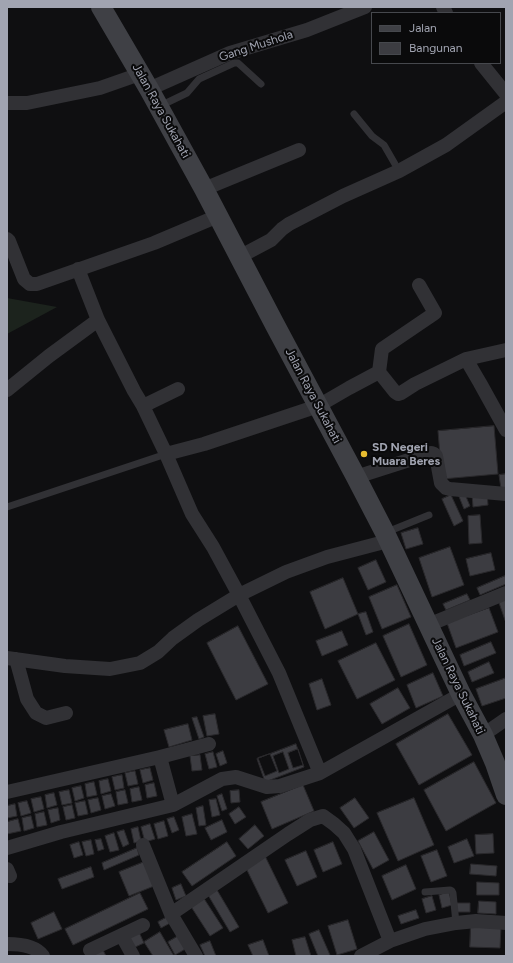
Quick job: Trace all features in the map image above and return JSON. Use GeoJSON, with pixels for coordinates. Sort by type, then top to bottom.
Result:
{"type":"FeatureCollection","features":[{"type":"Feature","properties":{"kind":"main road","name":"Jalan Raya Sukahati"},"geometry":{"type":"LineString","coordinates":[[101,7],[145,81],[204,189],[387,537],[461,694],[483,735],[506,795]]}},
{"type":"Feature","properties":{"kind":"street","name":"Gang Mushola"},"geometry":{"type":"LineString","coordinates":[[7,104],[27,103],[100,88],[145,81],[307,30],[365,7]]}},
{"type":"Feature","properties":{"kind":"street"},"geometry":{"type":"LineString","coordinates":[[482,64],[506,94]]}},
{"type":"Feature","properties":{"kind":"street"},"geometry":{"type":"LineString","coordinates":[[239,257],[271,240],[289,224],[342,196],[399,170],[446,145],[506,102]]}},
{"type":"Feature","properties":{"kind":"street"},"geometry":{"type":"LineString","coordinates":[[204,189],[299,150]]}},
{"type":"Feature","properties":{"kind":"street"},"geometry":{"type":"LineString","coordinates":[[7,239],[24,279],[30,284],[37,284],[154,244],[218,216]]}},
{"type":"Feature","properties":{"kind":"street"},"geometry":{"type":"LineString","coordinates":[[78,269],[98,320],[143,406],[192,514],[213,547],[279,673],[320,773]]}},
{"type":"Feature","properties":{"kind":"street"},"geometry":{"type":"LineString","coordinates":[[418,285],[435,313],[382,349],[380,372],[395,392],[398,394],[401,393],[415,384],[466,359],[506,350]]}},
{"type":"Feature","properties":{"kind":"street"},"geometry":{"type":"LineString","coordinates":[[7,390],[49,356],[98,320]]}},
{"type":"Feature","properties":{"kind":"street"},"geometry":{"type":"LineString","coordinates":[[466,359],[506,430]]}},
{"type":"Feature","properties":{"kind":"street"},"geometry":{"type":"LineString","coordinates":[[166,454],[204,444],[318,406],[380,372]]}},
{"type":"Feature","properties":{"kind":"street"},"geometry":{"type":"LineString","coordinates":[[143,406],[178,389]]}},
{"type":"Feature","properties":{"kind":"street"},"geometry":{"type":"LineString","coordinates":[[356,477],[431,454],[435,456],[441,483],[446,488],[506,494]]}},
{"type":"Feature","properties":{"kind":"street"},"geometry":{"type":"LineString","coordinates":[[66,713],[46,718],[36,713],[27,699],[11,658],[65,666],[110,668],[140,663],[158,652],[173,638],[198,620],[239,595],[286,572],[387,537]]}},
{"type":"Feature","properties":{"kind":"street"},"geometry":{"type":"LineString","coordinates":[[428,625],[506,593]]}},
{"type":"Feature","properties":{"kind":"street"},"geometry":{"type":"LineString","coordinates":[[7,848],[61,832],[173,806],[222,779],[236,777],[267,787],[280,786],[320,773],[461,694]]}},
{"type":"Feature","properties":{"kind":"street"},"geometry":{"type":"LineString","coordinates":[[483,735],[506,719]]}},
{"type":"Feature","properties":{"kind":"street"},"geometry":{"type":"LineString","coordinates":[[7,792],[160,757],[209,744]]}},
{"type":"Feature","properties":{"kind":"street"},"geometry":{"type":"LineString","coordinates":[[160,757],[173,806]]}},
{"type":"Feature","properties":{"kind":"street"},"geometry":{"type":"LineString","coordinates":[[171,914],[288,834],[310,820],[323,816],[344,833],[354,849],[390,941]]}},
{"type":"Feature","properties":{"kind":"street"},"geometry":{"type":"LineString","coordinates":[[143,845],[171,914],[196,956]]}},
{"type":"Feature","properties":{"kind":"street"},"geometry":{"type":"LineString","coordinates":[[361,956],[390,941],[425,929],[476,921],[506,923]]}},
{"type":"Feature","properties":{"kind":"street"},"geometry":{"type":"LineString","coordinates":[[90,950],[143,925]]}},
{"type":"Feature","properties":{"kind":"street"},"geometry":{"type":"LineString","coordinates":[[122,936],[133,956]]}},
{"type":"Feature","properties":{"kind":"street"},"geometry":{"type":"LineString","coordinates":[[7,944],[32,948],[41,953],[43,956]]}},
{"type":"Feature","properties":{"kind":"lane"},"geometry":{"type":"LineString","coordinates":[[159,106],[187,93],[199,79],[234,63],[238,63],[242,66],[261,84]]}},
{"type":"Feature","properties":{"kind":"lane"},"geometry":{"type":"LineString","coordinates":[[354,114],[372,136],[384,145],[399,170]]}},
{"type":"Feature","properties":{"kind":"lane"},"geometry":{"type":"LineString","coordinates":[[7,507],[166,454]]}},
{"type":"Feature","properties":{"kind":"lane"},"geometry":{"type":"LineString","coordinates":[[387,537],[430,515]]}},
{"type":"Feature","properties":{"kind":"lane"},"geometry":{"type":"LineString","coordinates":[[425,892],[452,891],[456,923]]}},
{"type":"Feature","properties":{"kind":"shaded area"},"geometry":{"type":"Polygon","coordinates":[[[7,298],[57,307],[7,334],[7,298]]]}},
{"type":"Feature","properties":{"kind":"building"},"geometry":{"type":"Polygon","coordinates":[[[494,426],[498,474],[442,479],[438,431],[494,426]]]}},
{"type":"Feature","properties":{"kind":"building"},"geometry":{"type":"Polygon","coordinates":[[[506,474],[506,489],[501,489],[499,475],[506,474]]]}},
{"type":"Feature","properties":{"kind":"building"},"geometry":{"type":"Polygon","coordinates":[[[464,492],[470,506],[464,509],[458,494],[464,492]]]}},
{"type":"Feature","properties":{"kind":"building"},"geometry":{"type":"Polygon","coordinates":[[[487,492],[488,505],[473,507],[472,494],[487,492]]]}},
{"type":"Feature","properties":{"kind":"building"},"geometry":{"type":"Polygon","coordinates":[[[451,495],[463,521],[454,526],[442,499],[451,495]]]}},
{"type":"Feature","properties":{"kind":"building"},"geometry":{"type":"Polygon","coordinates":[[[480,515],[482,543],[469,544],[468,516],[480,515]]]}},
{"type":"Feature","properties":{"kind":"building"},"geometry":{"type":"Polygon","coordinates":[[[418,528],[423,544],[406,549],[401,533],[418,528]]]}},
{"type":"Feature","properties":{"kind":"building"},"geometry":{"type":"Polygon","coordinates":[[[450,547],[464,585],[432,597],[419,558],[450,547]]]}},
{"type":"Feature","properties":{"kind":"building"},"geometry":{"type":"Polygon","coordinates":[[[491,553],[495,570],[470,576],[466,559],[491,553]]]}},
{"type":"Feature","properties":{"kind":"building"},"geometry":{"type":"Polygon","coordinates":[[[376,560],[386,582],[368,590],[358,568],[376,560]]]}},
{"type":"Feature","properties":{"kind":"building"},"geometry":{"type":"Polygon","coordinates":[[[505,576],[506,584],[480,595],[477,588],[505,576]]]}},
{"type":"Feature","properties":{"kind":"building"},"geometry":{"type":"Polygon","coordinates":[[[343,578],[358,614],[325,629],[310,592],[343,578]]]}},
{"type":"Feature","properties":{"kind":"building"},"geometry":{"type":"Polygon","coordinates":[[[397,585],[411,617],[382,629],[369,597],[397,585]]]}},
{"type":"Feature","properties":{"kind":"building"},"geometry":{"type":"Polygon","coordinates":[[[467,594],[470,600],[446,610],[443,604],[467,594]]]}},
{"type":"Feature","properties":{"kind":"building"},"geometry":{"type":"Polygon","coordinates":[[[506,594],[506,623],[497,597],[506,594]]]}},
{"type":"Feature","properties":{"kind":"building"},"geometry":{"type":"Polygon","coordinates":[[[489,608],[498,632],[456,648],[447,623],[489,608]]]}},
{"type":"Feature","properties":{"kind":"building"},"geometry":{"type":"Polygon","coordinates":[[[366,612],[373,632],[366,635],[358,614],[366,612]]]}},
{"type":"Feature","properties":{"kind":"building"},"geometry":{"type":"Polygon","coordinates":[[[409,624],[427,665],[401,677],[383,636],[409,624]]]}},
{"type":"Feature","properties":{"kind":"building"},"geometry":{"type":"Polygon","coordinates":[[[238,626],[268,684],[236,700],[207,643],[238,626]]]}},
{"type":"Feature","properties":{"kind":"building"},"geometry":{"type":"Polygon","coordinates":[[[342,631],[348,645],[322,656],[316,641],[342,631]]]}},
{"type":"Feature","properties":{"kind":"building"},"geometry":{"type":"Polygon","coordinates":[[[491,642],[496,653],[464,666],[460,655],[491,642]]]}},
{"type":"Feature","properties":{"kind":"building"},"geometry":{"type":"Polygon","coordinates":[[[376,643],[395,680],[357,699],[338,661],[376,643]]]}},
{"type":"Feature","properties":{"kind":"building"},"geometry":{"type":"Polygon","coordinates":[[[489,662],[494,673],[472,682],[468,672],[489,662]]]}},
{"type":"Feature","properties":{"kind":"building"},"geometry":{"type":"Polygon","coordinates":[[[433,673],[443,696],[416,708],[407,685],[433,673]]]}},
{"type":"Feature","properties":{"kind":"building"},"geometry":{"type":"Polygon","coordinates":[[[506,678],[506,698],[482,706],[476,689],[506,678]]]}},
{"type":"Feature","properties":{"kind":"building"},"geometry":{"type":"Polygon","coordinates":[[[322,679],[331,705],[317,710],[309,684],[322,679]]]}},
{"type":"Feature","properties":{"kind":"building"},"geometry":{"type":"Polygon","coordinates":[[[398,688],[410,708],[382,724],[370,704],[398,688]]]}},
{"type":"Feature","properties":{"kind":"building"},"geometry":{"type":"Polygon","coordinates":[[[215,714],[219,734],[207,736],[203,716],[215,714]]]}},
{"type":"Feature","properties":{"kind":"building"},"geometry":{"type":"Polygon","coordinates":[[[448,714],[472,755],[419,785],[396,744],[448,714]]]}},
{"type":"Feature","properties":{"kind":"building"},"geometry":{"type":"Polygon","coordinates":[[[197,717],[204,737],[199,739],[192,718],[197,717]]]}},
{"type":"Feature","properties":{"kind":"building"},"geometry":{"type":"Polygon","coordinates":[[[188,724],[192,740],[169,747],[164,730],[188,724]]]}},
{"type":"Feature","properties":{"kind":"building"},"geometry":{"type":"Polygon","coordinates":[[[296,744],[304,767],[265,782],[257,759],[296,744]]]}},
{"type":"Feature","properties":{"kind":"building"},"geometry":{"type":"Polygon","coordinates":[[[298,749],[303,765],[293,768],[288,753],[298,749]]]}},
{"type":"Feature","properties":{"kind":"building"},"geometry":{"type":"Polygon","coordinates":[[[223,751],[227,763],[220,766],[216,754],[223,751]]]}},
{"type":"Feature","properties":{"kind":"building"},"geometry":{"type":"Polygon","coordinates":[[[213,752],[217,767],[209,769],[205,754],[213,752]]]}},
{"type":"Feature","properties":{"kind":"building"},"geometry":{"type":"Polygon","coordinates":[[[283,752],[289,769],[279,773],[273,756],[283,752]]]}},
{"type":"Feature","properties":{"kind":"building"},"geometry":{"type":"Polygon","coordinates":[[[270,754],[277,771],[265,776],[258,758],[270,754]]]}},
{"type":"Feature","properties":{"kind":"building"},"geometry":{"type":"Polygon","coordinates":[[[200,755],[202,770],[192,771],[190,756],[200,755]]]}},
{"type":"Feature","properties":{"kind":"building"},"geometry":{"type":"Polygon","coordinates":[[[474,762],[496,803],[446,831],[424,790],[474,762]]]}},
{"type":"Feature","properties":{"kind":"building"},"geometry":{"type":"Polygon","coordinates":[[[150,768],[153,780],[143,783],[140,770],[150,768]]]}},
{"type":"Feature","properties":{"kind":"building"},"geometry":{"type":"Polygon","coordinates":[[[135,771],[138,784],[128,786],[125,773],[135,771]]]}},
{"type":"Feature","properties":{"kind":"building"},"geometry":{"type":"Polygon","coordinates":[[[122,775],[124,788],[115,790],[112,777],[122,775]]]}},
{"type":"Feature","properties":{"kind":"building"},"geometry":{"type":"Polygon","coordinates":[[[108,779],[111,791],[101,794],[99,781],[108,779]]]}},
{"type":"Feature","properties":{"kind":"building"},"geometry":{"type":"Polygon","coordinates":[[[94,782],[97,795],[87,797],[85,784],[94,782]]]}},
{"type":"Feature","properties":{"kind":"building"},"geometry":{"type":"Polygon","coordinates":[[[154,783],[157,796],[147,798],[145,785],[154,783]]]}},
{"type":"Feature","properties":{"kind":"building"},"geometry":{"type":"Polygon","coordinates":[[[303,785],[314,811],[272,829],[261,802],[303,785]]]}},
{"type":"Feature","properties":{"kind":"building"},"geometry":{"type":"Polygon","coordinates":[[[81,786],[84,798],[75,801],[72,788],[81,786]]]}},
{"type":"Feature","properties":{"kind":"building"},"geometry":{"type":"Polygon","coordinates":[[[139,787],[142,800],[132,802],[130,789],[139,787]]]}},
{"type":"Feature","properties":{"kind":"building"},"geometry":{"type":"Polygon","coordinates":[[[69,790],[72,803],[62,805],[59,792],[69,790]]]}},
{"type":"Feature","properties":{"kind":"building"},"geometry":{"type":"Polygon","coordinates":[[[125,790],[128,803],[118,805],[116,792],[125,790]]]}},
{"type":"Feature","properties":{"kind":"building"},"geometry":{"type":"Polygon","coordinates":[[[239,790],[240,802],[231,803],[230,791],[239,790]]]}},
{"type":"Feature","properties":{"kind":"building"},"geometry":{"type":"Polygon","coordinates":[[[54,793],[57,805],[47,808],[45,795],[54,793]]]}},
{"type":"Feature","properties":{"kind":"building"},"geometry":{"type":"Polygon","coordinates":[[[111,794],[115,806],[105,809],[102,796],[111,794]]]}},
{"type":"Feature","properties":{"kind":"building"},"geometry":{"type":"Polygon","coordinates":[[[222,794],[227,809],[222,811],[217,796],[222,794]]]}},
{"type":"Feature","properties":{"kind":"building"},"geometry":{"type":"Polygon","coordinates":[[[41,797],[44,809],[34,812],[31,799],[41,797]]]}},
{"type":"Feature","properties":{"kind":"building"},"geometry":{"type":"Polygon","coordinates":[[[98,798],[101,810],[91,813],[88,800],[98,798]]]}},
{"type":"Feature","properties":{"kind":"building"},"geometry":{"type":"Polygon","coordinates":[[[355,798],[369,818],[354,828],[340,808],[355,798]]]}},
{"type":"Feature","properties":{"kind":"building"},"geometry":{"type":"Polygon","coordinates":[[[414,798],[434,845],[398,861],[377,813],[414,798]]]}},
{"type":"Feature","properties":{"kind":"building"},"geometry":{"type":"Polygon","coordinates":[[[216,799],[220,815],[212,817],[209,800],[216,799]]]}},
{"type":"Feature","properties":{"kind":"building"},"geometry":{"type":"Polygon","coordinates":[[[27,801],[31,813],[21,816],[18,803],[27,801]]]}},
{"type":"Feature","properties":{"kind":"building"},"geometry":{"type":"Polygon","coordinates":[[[85,801],[88,814],[78,816],[75,803],[85,801]]]}},
{"type":"Feature","properties":{"kind":"building"},"geometry":{"type":"Polygon","coordinates":[[[15,804],[17,816],[7,818],[7,806],[15,804]]]}},
{"type":"Feature","properties":{"kind":"building"},"geometry":{"type":"Polygon","coordinates":[[[72,805],[75,818],[66,820],[63,807],[72,805]]]}},
{"type":"Feature","properties":{"kind":"building"},"geometry":{"type":"Polygon","coordinates":[[[203,806],[206,825],[199,826],[196,808],[203,806]]]}},
{"type":"Feature","properties":{"kind":"building"},"geometry":{"type":"Polygon","coordinates":[[[239,807],[246,817],[235,824],[229,814],[239,807]]]}},
{"type":"Feature","properties":{"kind":"building"},"geometry":{"type":"Polygon","coordinates":[[[58,808],[60,820],[51,823],[48,810],[58,808]]]}},
{"type":"Feature","properties":{"kind":"building"},"geometry":{"type":"Polygon","coordinates":[[[44,812],[47,825],[37,827],[35,814],[44,812]]]}},
{"type":"Feature","properties":{"kind":"building"},"geometry":{"type":"Polygon","coordinates":[[[192,814],[197,834],[186,836],[182,817],[192,814]]]}},
{"type":"Feature","properties":{"kind":"building"},"geometry":{"type":"Polygon","coordinates":[[[31,816],[34,828],[24,831],[22,818],[31,816]]]}},
{"type":"Feature","properties":{"kind":"building"},"geometry":{"type":"Polygon","coordinates":[[[174,817],[179,830],[172,833],[167,819],[174,817]]]}},
{"type":"Feature","properties":{"kind":"building"},"geometry":{"type":"Polygon","coordinates":[[[18,819],[21,831],[7,834],[7,822],[18,819]]]}},
{"type":"Feature","properties":{"kind":"building"},"geometry":{"type":"Polygon","coordinates":[[[222,820],[227,832],[211,840],[205,828],[222,820]]]}},
{"type":"Feature","properties":{"kind":"building"},"geometry":{"type":"Polygon","coordinates":[[[164,821],[168,836],[158,839],[154,824],[164,821]]]}},
{"type":"Feature","properties":{"kind":"building"},"geometry":{"type":"Polygon","coordinates":[[[150,824],[155,839],[145,842],[141,827],[150,824]]]}},
{"type":"Feature","properties":{"kind":"building"},"geometry":{"type":"Polygon","coordinates":[[[255,825],[264,836],[248,849],[239,839],[255,825]]]}},
{"type":"Feature","properties":{"kind":"building"},"geometry":{"type":"Polygon","coordinates":[[[138,827],[141,841],[134,843],[131,829],[138,827]]]}},
{"type":"Feature","properties":{"kind":"building"},"geometry":{"type":"Polygon","coordinates":[[[124,830],[129,844],[123,847],[117,832],[124,830]]]}},
{"type":"Feature","properties":{"kind":"building"},"geometry":{"type":"Polygon","coordinates":[[[374,832],[389,860],[373,869],[358,841],[374,832]]]}},
{"type":"Feature","properties":{"kind":"building"},"geometry":{"type":"Polygon","coordinates":[[[114,833],[119,850],[110,852],[105,836],[114,833]]]}},
{"type":"Feature","properties":{"kind":"building"},"geometry":{"type":"Polygon","coordinates":[[[493,834],[494,853],[476,854],[475,835],[493,834]]]}},
{"type":"Feature","properties":{"kind":"building"},"geometry":{"type":"Polygon","coordinates":[[[101,839],[104,849],[98,851],[95,840],[101,839]]]}},
{"type":"Feature","properties":{"kind":"building"},"geometry":{"type":"Polygon","coordinates":[[[467,839],[474,856],[454,863],[448,847],[467,839]]]}},
{"type":"Feature","properties":{"kind":"building"},"geometry":{"type":"Polygon","coordinates":[[[91,840],[94,854],[86,856],[82,842],[91,840]]]}},
{"type":"Feature","properties":{"kind":"building"},"geometry":{"type":"Polygon","coordinates":[[[79,842],[83,855],[74,858],[70,845],[79,842]]]}},
{"type":"Feature","properties":{"kind":"building"},"geometry":{"type":"Polygon","coordinates":[[[227,842],[236,856],[192,886],[182,872],[227,842]]]}},
{"type":"Feature","properties":{"kind":"building"},"geometry":{"type":"Polygon","coordinates":[[[333,842],[342,864],[323,872],[314,850],[333,842]]]}},
{"type":"Feature","properties":{"kind":"building"},"geometry":{"type":"Polygon","coordinates":[[[137,848],[139,855],[104,870],[102,863],[137,848]]]}},
{"type":"Feature","properties":{"kind":"building"},"geometry":{"type":"Polygon","coordinates":[[[437,850],[447,876],[431,882],[421,856],[437,850]]]}},
{"type":"Feature","properties":{"kind":"building"},"geometry":{"type":"Polygon","coordinates":[[[306,851],[317,877],[297,886],[285,860],[306,851]]]}},
{"type":"Feature","properties":{"kind":"building"},"geometry":{"type":"Polygon","coordinates":[[[265,856],[288,903],[268,913],[245,866],[265,856]]]}},
{"type":"Feature","properties":{"kind":"building"},"geometry":{"type":"Polygon","coordinates":[[[144,862],[154,886],[129,896],[119,872],[144,862]]]}},
{"type":"Feature","properties":{"kind":"building"},"geometry":{"type":"Polygon","coordinates":[[[471,864],[497,866],[496,876],[470,874],[471,864]]]}},
{"type":"Feature","properties":{"kind":"building"},"geometry":{"type":"Polygon","coordinates":[[[406,865],[416,889],[392,900],[382,876],[406,865]]]}},
{"type":"Feature","properties":{"kind":"building"},"geometry":{"type":"Polygon","coordinates":[[[91,867],[94,877],[62,889],[58,879],[91,867]]]}},
{"type":"Feature","properties":{"kind":"building"},"geometry":{"type":"Polygon","coordinates":[[[477,882],[499,883],[499,895],[477,895],[477,882]]]}},
{"type":"Feature","properties":{"kind":"building"},"geometry":{"type":"Polygon","coordinates":[[[181,884],[186,896],[176,900],[172,888],[181,884]]]}},
{"type":"Feature","properties":{"kind":"building"},"geometry":{"type":"Polygon","coordinates":[[[217,890],[239,927],[230,932],[208,895],[217,890]]]}},
{"type":"Feature","properties":{"kind":"building"},"geometry":{"type":"Polygon","coordinates":[[[449,892],[452,905],[442,908],[439,895],[449,892]]]}},
{"type":"Feature","properties":{"kind":"building"},"geometry":{"type":"Polygon","coordinates":[[[140,893],[148,909],[73,945],[65,929],[140,893]]]}},
{"type":"Feature","properties":{"kind":"building"},"geometry":{"type":"Polygon","coordinates":[[[432,896],[436,910],[426,913],[422,899],[432,896]]]}},
{"type":"Feature","properties":{"kind":"building"},"geometry":{"type":"Polygon","coordinates":[[[203,897],[223,928],[210,936],[190,905],[203,897]]]}},
{"type":"Feature","properties":{"kind":"building"},"geometry":{"type":"Polygon","coordinates":[[[479,901],[496,902],[496,914],[478,913],[479,901]]]}},
{"type":"Feature","properties":{"kind":"building"},"geometry":{"type":"Polygon","coordinates":[[[457,903],[470,903],[470,912],[457,912],[457,903]]]}},
{"type":"Feature","properties":{"kind":"building"},"geometry":{"type":"Polygon","coordinates":[[[416,910],[419,918],[401,924],[398,916],[416,910]]]}},
{"type":"Feature","properties":{"kind":"building"},"geometry":{"type":"Polygon","coordinates":[[[54,912],[62,929],[38,939],[31,923],[54,912]]]}},
{"type":"Feature","properties":{"kind":"building"},"geometry":{"type":"Polygon","coordinates":[[[169,916],[172,922],[161,928],[158,922],[169,916]]]}},
{"type":"Feature","properties":{"kind":"building"},"geometry":{"type":"Polygon","coordinates":[[[348,920],[357,949],[337,955],[328,926],[348,920]]]}},
{"type":"Feature","properties":{"kind":"building"},"geometry":{"type":"Polygon","coordinates":[[[471,924],[501,926],[500,948],[470,947],[471,924]]]}},
{"type":"Feature","properties":{"kind":"building"},"geometry":{"type":"Polygon","coordinates":[[[138,930],[144,943],[133,948],[127,935],[138,930]]]}},
{"type":"Feature","properties":{"kind":"building"},"geometry":{"type":"Polygon","coordinates":[[[319,930],[330,955],[329,956],[318,956],[309,934],[319,930]]]}},
{"type":"Feature","properties":{"kind":"building"},"geometry":{"type":"Polygon","coordinates":[[[160,932],[174,956],[153,956],[144,942],[160,932]]]}},
{"type":"Feature","properties":{"kind":"building"},"geometry":{"type":"Polygon","coordinates":[[[180,935],[187,948],[175,955],[168,942],[180,935]]]}},
{"type":"Feature","properties":{"kind":"building"},"geometry":{"type":"Polygon","coordinates":[[[305,937],[311,956],[296,956],[292,940],[305,937]]]}},
{"type":"Feature","properties":{"kind":"building"},"geometry":{"type":"Polygon","coordinates":[[[263,940],[269,956],[253,956],[248,945],[263,940]]]}},
{"type":"Feature","properties":{"kind":"building"},"geometry":{"type":"Polygon","coordinates":[[[210,941],[216,956],[205,956],[200,945],[210,941]]]}},
{"type":"Feature","properties":{"kind":"building"},"geometry":{"type":"Polygon","coordinates":[[[102,948],[106,956],[88,956],[102,948]]]}},
{"type":"Feature","properties":{"kind":"place","name":"SD Negeri Muara Beres"},"geometry":{"type":"Point","coordinates":[364,454]}}]}
